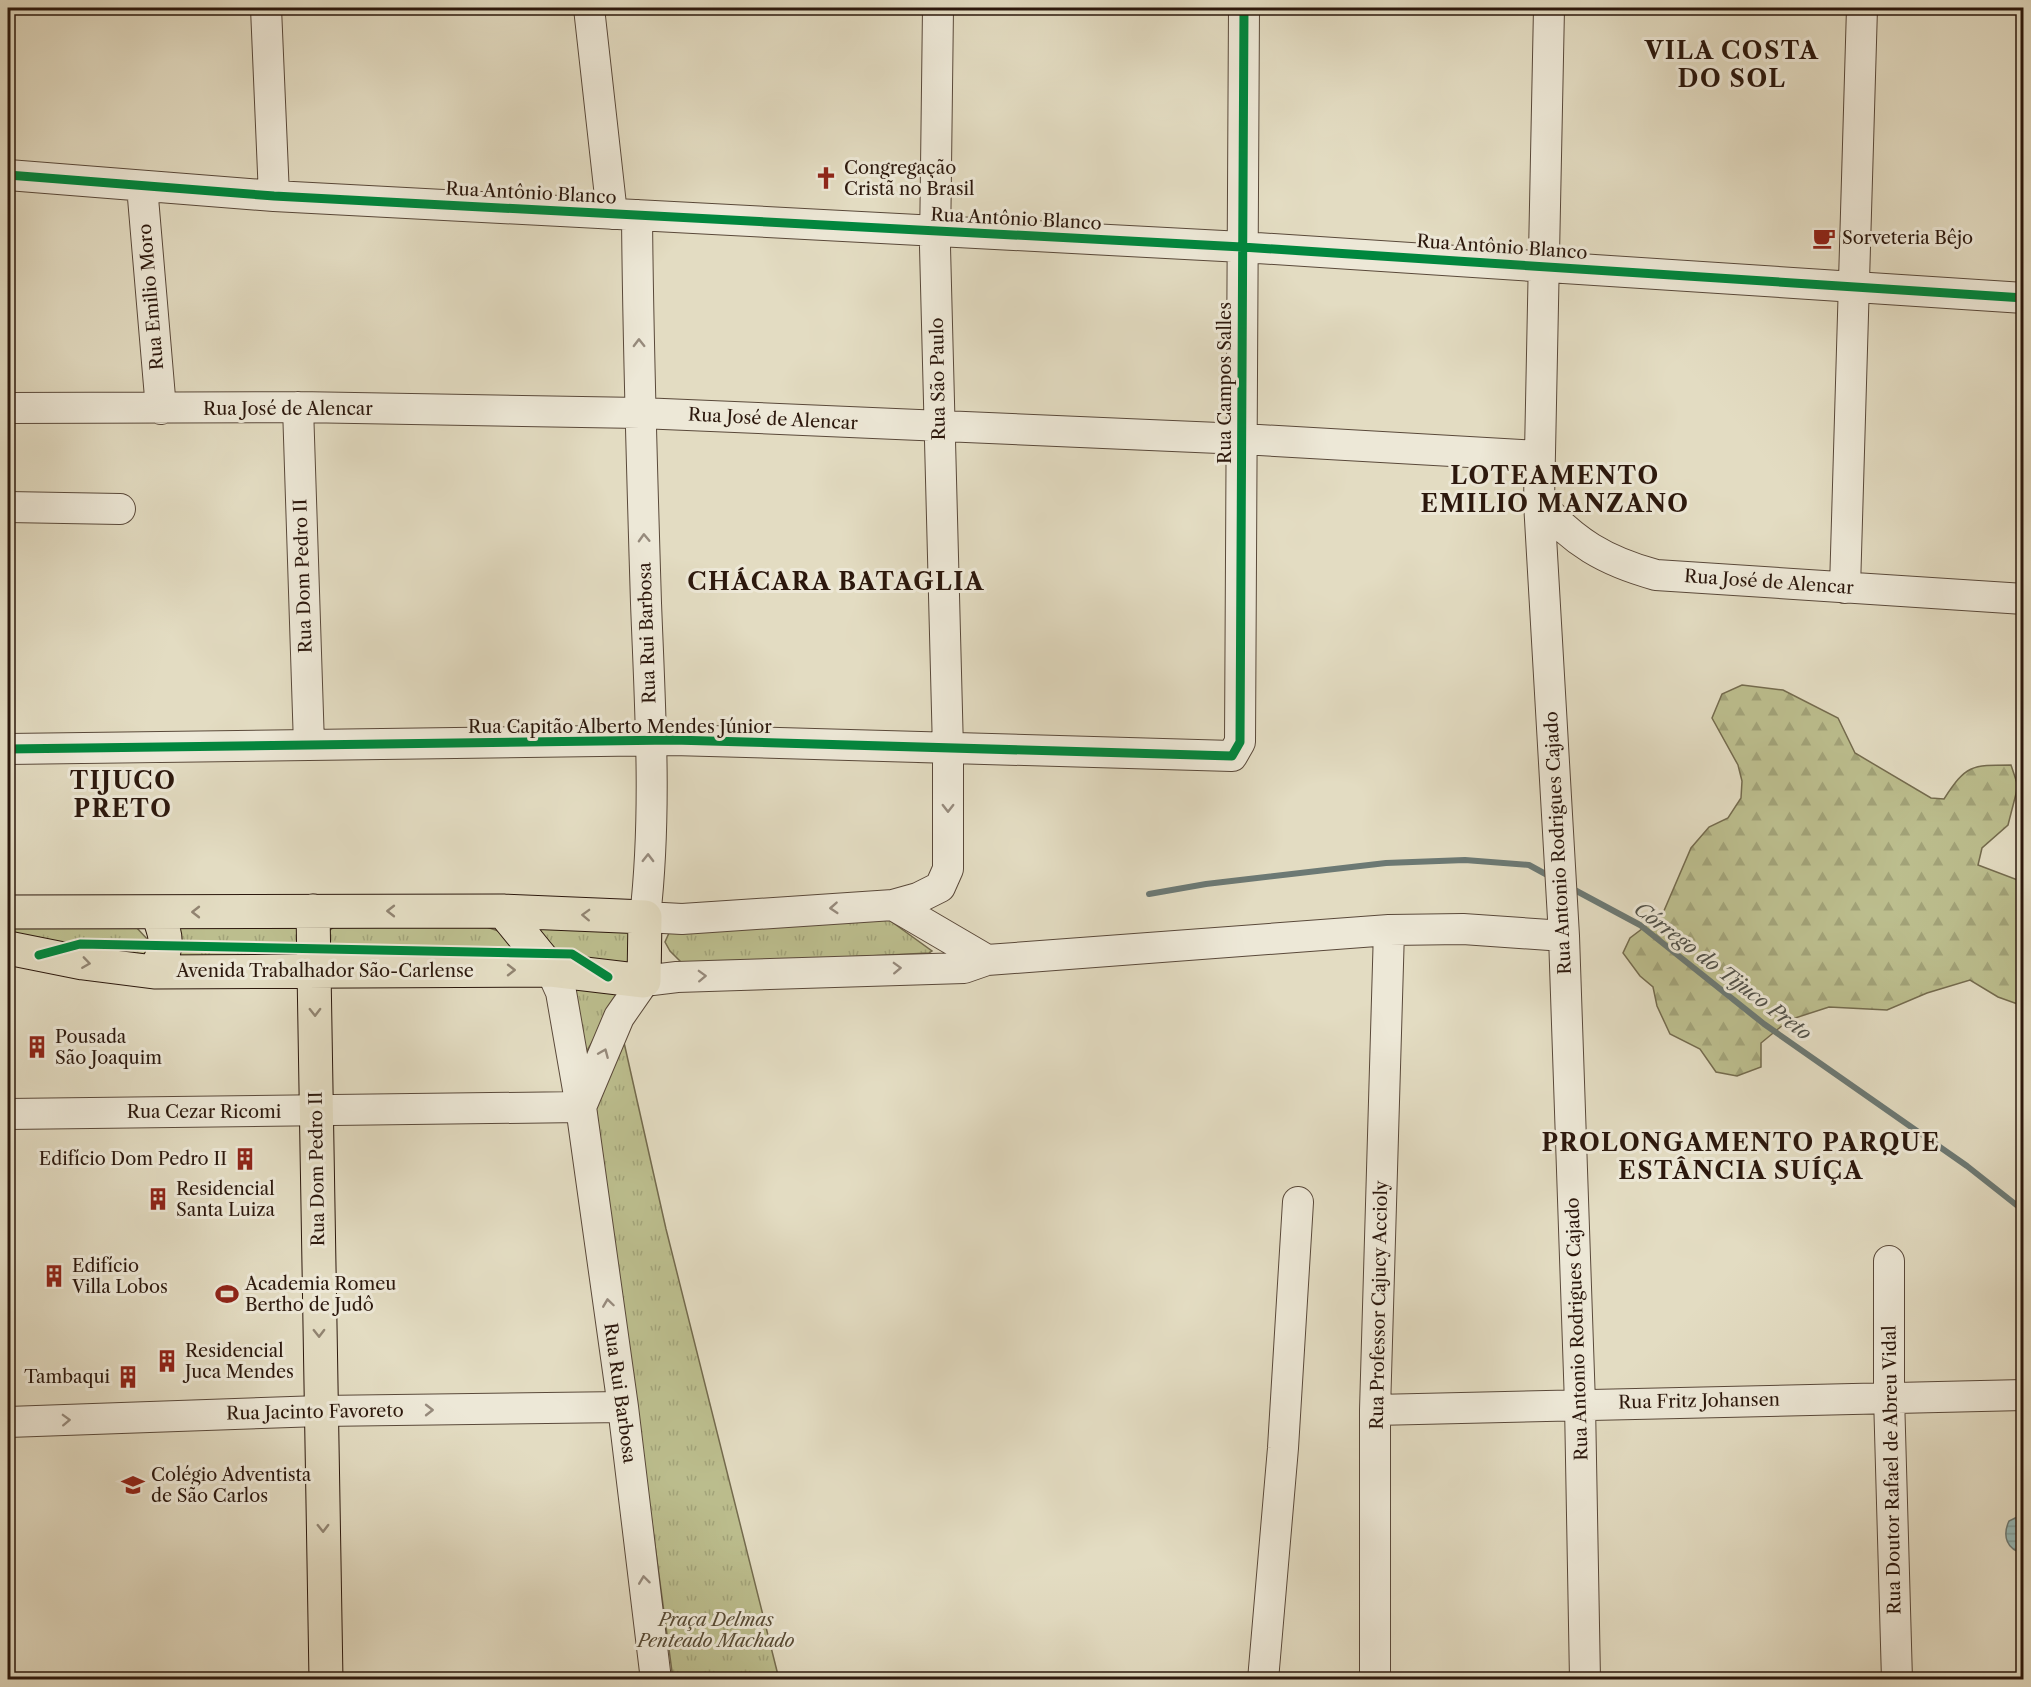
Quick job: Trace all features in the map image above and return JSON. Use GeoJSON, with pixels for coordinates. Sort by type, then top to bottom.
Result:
{"type":"FeatureCollection","features":[{"type":"Feature","properties":{"kind":"main road","name":"Rua Dom Pedro II"},"geometry":{"type":"LineString","coordinates":[[313,911],[326,1680]]}},
{"type":"Feature","properties":{"kind":"main road"},"geometry":{"type":"LineString","coordinates":[[8,912],[503,911],[645,917]]}},
{"type":"Feature","properties":{"kind":"main road"},"geometry":{"type":"LineString","coordinates":[[503,911],[550,970]]}},
{"type":"Feature","properties":{"kind":"main road"},"geometry":{"type":"LineString","coordinates":[[154,972],[163,955],[167,938],[157,912]]}},
{"type":"Feature","properties":{"kind":"main road","name":"Rua Rui Barbosa"},"geometry":{"type":"LineString","coordinates":[[644,981],[645,917]]}},
{"type":"Feature","properties":{"kind":"main road","name":"Avenida Trabalhador São-Carlense"},"geometry":{"type":"LineString","coordinates":[[15,957],[154,972],[314,969],[550,970],[644,981]]}},
{"type":"Feature","properties":{"kind":"street"},"geometry":{"type":"LineString","coordinates":[[266,8],[274,195]]}},
{"type":"Feature","properties":{"kind":"street","name":"Rua Rui Barbosa"},"geometry":{"type":"LineString","coordinates":[[589,8],[624,215],[640,413],[651,741],[648,890],[645,917]]}},
{"type":"Feature","properties":{"kind":"street","name":"Rua São Paulo"},"geometry":{"type":"LineString","coordinates":[[645,917],[682,919],[892,905],[929,894],[940,887],[946,879],[948,750],[935,231],[938,8]]}},
{"type":"Feature","properties":{"kind":"street","name":"Rua Campos Salles"},"geometry":{"type":"LineString","coordinates":[[1232,756],[1240,742],[1244,8]]}},
{"type":"Feature","properties":{"kind":"street","name":"Rua Antonio Rodrigues Cajado"},"geometry":{"type":"LineString","coordinates":[[1549,8],[1539,502],[1564,930],[1580,1404],[1585,1680]]}},
{"type":"Feature","properties":{"kind":"street"},"geometry":{"type":"LineString","coordinates":[[1845,588],[1862,8]]}},
{"type":"Feature","properties":{"kind":"street","name":"Rua Antônio Blanco"},"geometry":{"type":"LineString","coordinates":[[8,176],[274,195],[1242,247],[2024,298]]}},
{"type":"Feature","properties":{"kind":"street","name":"Rua Emilio Moro"},"geometry":{"type":"LineString","coordinates":[[142,186],[161,409]]}},
{"type":"Feature","properties":{"kind":"street","name":"Rua José de Alencar"},"geometry":{"type":"LineString","coordinates":[[8,408],[298,407],[640,413],[1242,439],[1539,456]]}},
{"type":"Feature","properties":{"kind":"street","name":"Rua Dom Pedro II"},"geometry":{"type":"LineString","coordinates":[[298,407],[309,745]]}},
{"type":"Feature","properties":{"kind":"street","name":"Rua José de Alencar"},"geometry":{"type":"LineString","coordinates":[[1539,502],[1575,538],[1599,555],[1627,567],[1656,574],[2024,599]]}},
{"type":"Feature","properties":{"kind":"street"},"geometry":{"type":"LineString","coordinates":[[8,507],[120,509]]}},
{"type":"Feature","properties":{"kind":"street","name":"Rua Capitão Alberto Mendes Júnior"},"geometry":{"type":"LineString","coordinates":[[8,749],[651,741],[1232,756]]}},
{"type":"Feature","properties":{"kind":"street"},"geometry":{"type":"LineString","coordinates":[[892,905],[987,960]]}},
{"type":"Feature","properties":{"kind":"street"},"geometry":{"type":"LineString","coordinates":[[581,1107],[620,1017],[644,981],[712,976],[964,968],[987,960],[1389,930],[1564,930]]}},
{"type":"Feature","properties":{"kind":"street","name":"Rua Professor Cajucy Accioly"},"geometry":{"type":"LineString","coordinates":[[1375,1680],[1375,1410],[1389,930]]}},
{"type":"Feature","properties":{"kind":"street","name":"Rua Rui Barbosa"},"geometry":{"type":"LineString","coordinates":[[550,970],[561,992],[581,1107],[623,1407],[656,1680]]}},
{"type":"Feature","properties":{"kind":"street","name":"Rua Cezar Ricomi"},"geometry":{"type":"LineString","coordinates":[[8,1114],[581,1107]]}},
{"type":"Feature","properties":{"kind":"street"},"geometry":{"type":"LineString","coordinates":[[1263,1680],[1282,1448],[1298,1202]]}},
{"type":"Feature","properties":{"kind":"street","name":"Rua Doutor Rafael de Abreu Vidal"},"geometry":{"type":"LineString","coordinates":[[1889,1262],[1889,1396],[1897,1680]]}},
{"type":"Feature","properties":{"kind":"street","name":"Rua Fritz Johansen"},"geometry":{"type":"LineString","coordinates":[[1375,1410],[1889,1396],[2024,1395]]}},
{"type":"Feature","properties":{"kind":"street","name":"Rua Jacinto Favoreto"},"geometry":{"type":"LineString","coordinates":[[8,1422],[320,1411],[623,1407]]}},
{"type":"Feature","properties":{"kind":"green space"},"geometry":{"type":"Polygon","coordinates":[[[1742,685],[1783,690],[1838,718],[1855,753],[1931,798],[1944,799],[1958,779],[1971,769],[2011,765],[2018,786],[2008,825],[1982,848],[1978,865],[2023,882],[2023,1006],[1998,997],[1970,980],[1927,993],[1887,1010],[1829,1007],[1789,1020],[1761,1043],[1761,1067],[1737,1076],[1716,1072],[1700,1049],[1670,1034],[1657,1006],[1653,987],[1640,976],[1623,953],[1630,938],[1663,913],[1691,848],[1709,827],[1728,818],[1741,798],[1742,781],[1738,765],[1712,718],[1722,694],[1742,685]]]}},
{"type":"Feature","properties":{"kind":"green space"},"geometry":{"type":"Polygon","coordinates":[[[885,917],[932,951],[929,953],[684,965],[670,951],[665,942],[669,933],[885,917]]]}},
{"type":"Feature","properties":{"kind":"green space"},"geometry":{"type":"Polygon","coordinates":[[[535,924],[619,926],[633,934],[636,958],[625,964],[568,960],[536,931],[535,924]]]}},
{"type":"Feature","properties":{"kind":"green space"},"geometry":{"type":"Polygon","coordinates":[[[481,925],[507,934],[522,956],[344,956],[328,947],[329,931],[334,927],[481,925]]]}},
{"type":"Feature","properties":{"kind":"green space"},"geometry":{"type":"Polygon","coordinates":[[[136,927],[149,941],[147,951],[139,958],[8,932],[8,928],[136,927]]]}},
{"type":"Feature","properties":{"kind":"green space"},"geometry":{"type":"Polygon","coordinates":[[[175,928],[298,928],[301,951],[296,955],[175,958],[175,928]]]}},
{"type":"Feature","properties":{"kind":"green space"},"geometry":{"type":"Polygon","coordinates":[[[577,989],[614,992],[618,999],[585,1054],[574,991],[577,989]]]}},
{"type":"Feature","properties":{"kind":"green space","name":"Praça Delmas Penteado Machado"},"geometry":{"type":"Polygon","coordinates":[[[623,1038],[666,1229],[779,1679],[673,1679],[595,1100],[623,1038]]]}},
{"type":"Feature","properties":{"kind":"water"},"geometry":{"type":"Polygon","coordinates":[[[2023,1514],[2023,1553],[2010,1546],[2006,1532],[2009,1521],[2023,1514]]]}},
{"type":"Feature","properties":{"kind":"waterway","name":"Córrego do Tijuco Preto"},"geometry":{"type":"LineString","coordinates":[[1149,894],[1206,884],[1386,863],[1465,860],[1529,865],[1551,877]]}},
{"type":"Feature","properties":{"kind":"waterway","name":"Córrego do Tijuco Preto"},"geometry":{"type":"LineString","coordinates":[[1571,888],[1640,925],[1764,1024],[1967,1166],[2024,1211]]}},
{"type":"Feature","properties":{"kind":"cycle path"},"geometry":{"type":"LineString","coordinates":[[8,749],[673,740],[1232,756],[1240,742],[1244,8]]}},
{"type":"Feature","properties":{"kind":"cycle path"},"geometry":{"type":"LineString","coordinates":[[8,175],[274,196],[1242,247],[2024,298]]}},
{"type":"Feature","properties":{"kind":"cycle path"},"geometry":{"type":"LineString","coordinates":[[39,955],[80,944],[572,954],[608,977]]}},
{"type":"Feature","properties":{"kind":"place","name":"Congregação Cristã no Brasil"},"geometry":{"type":"Point","coordinates":[826,178]}},
{"type":"Feature","properties":{"kind":"place","name":"Sorveteria Bêjo"},"geometry":{"type":"Point","coordinates":[1824,238]}},
{"type":"Feature","properties":{"kind":"place","name":"Pousada São Joaquim"},"geometry":{"type":"Point","coordinates":[37,1047]}},
{"type":"Feature","properties":{"kind":"place","name":"Edifício Dom Pedro II"},"geometry":{"type":"Point","coordinates":[245,1159]}},
{"type":"Feature","properties":{"kind":"place","name":"Residencial Santa Luiza"},"geometry":{"type":"Point","coordinates":[158,1199]}},
{"type":"Feature","properties":{"kind":"place","name":"Edifício Villa Lobos"},"geometry":{"type":"Point","coordinates":[54,1276]}},
{"type":"Feature","properties":{"kind":"place","name":"Academia Romeu Bertho de Judô"},"geometry":{"type":"Point","coordinates":[227,1294]}},
{"type":"Feature","properties":{"kind":"place","name":"Residencial Juca Mendes"},"geometry":{"type":"Point","coordinates":[167,1361]}},
{"type":"Feature","properties":{"kind":"place","name":"Tambaqui"},"geometry":{"type":"Point","coordinates":[128,1377]}},
{"type":"Feature","properties":{"kind":"place","name":"Colégio Adventista de São Carlos"},"geometry":{"type":"Point","coordinates":[133,1485]}},
{"type":"Feature","properties":{"kind":"district","name":"VILA COSTA DO SOL"},"geometry":{"type":"Point","coordinates":[1732,64]}},
{"type":"Feature","properties":{"kind":"district","name":"LOTEAMENTO EMILIO MANZANO"},"geometry":{"type":"Point","coordinates":[1555,489]}},
{"type":"Feature","properties":{"kind":"district","name":"CHÁCARA BATAGLIA"},"geometry":{"type":"Point","coordinates":[836,581]}},
{"type":"Feature","properties":{"kind":"district","name":"TIJUCO PRETO"},"geometry":{"type":"Point","coordinates":[123,794]}},
{"type":"Feature","properties":{"kind":"district","name":"PROLONGAMENTO PARQUE ESTÂNCIA SUÍÇA"},"geometry":{"type":"Point","coordinates":[1741,1156]}}]}
